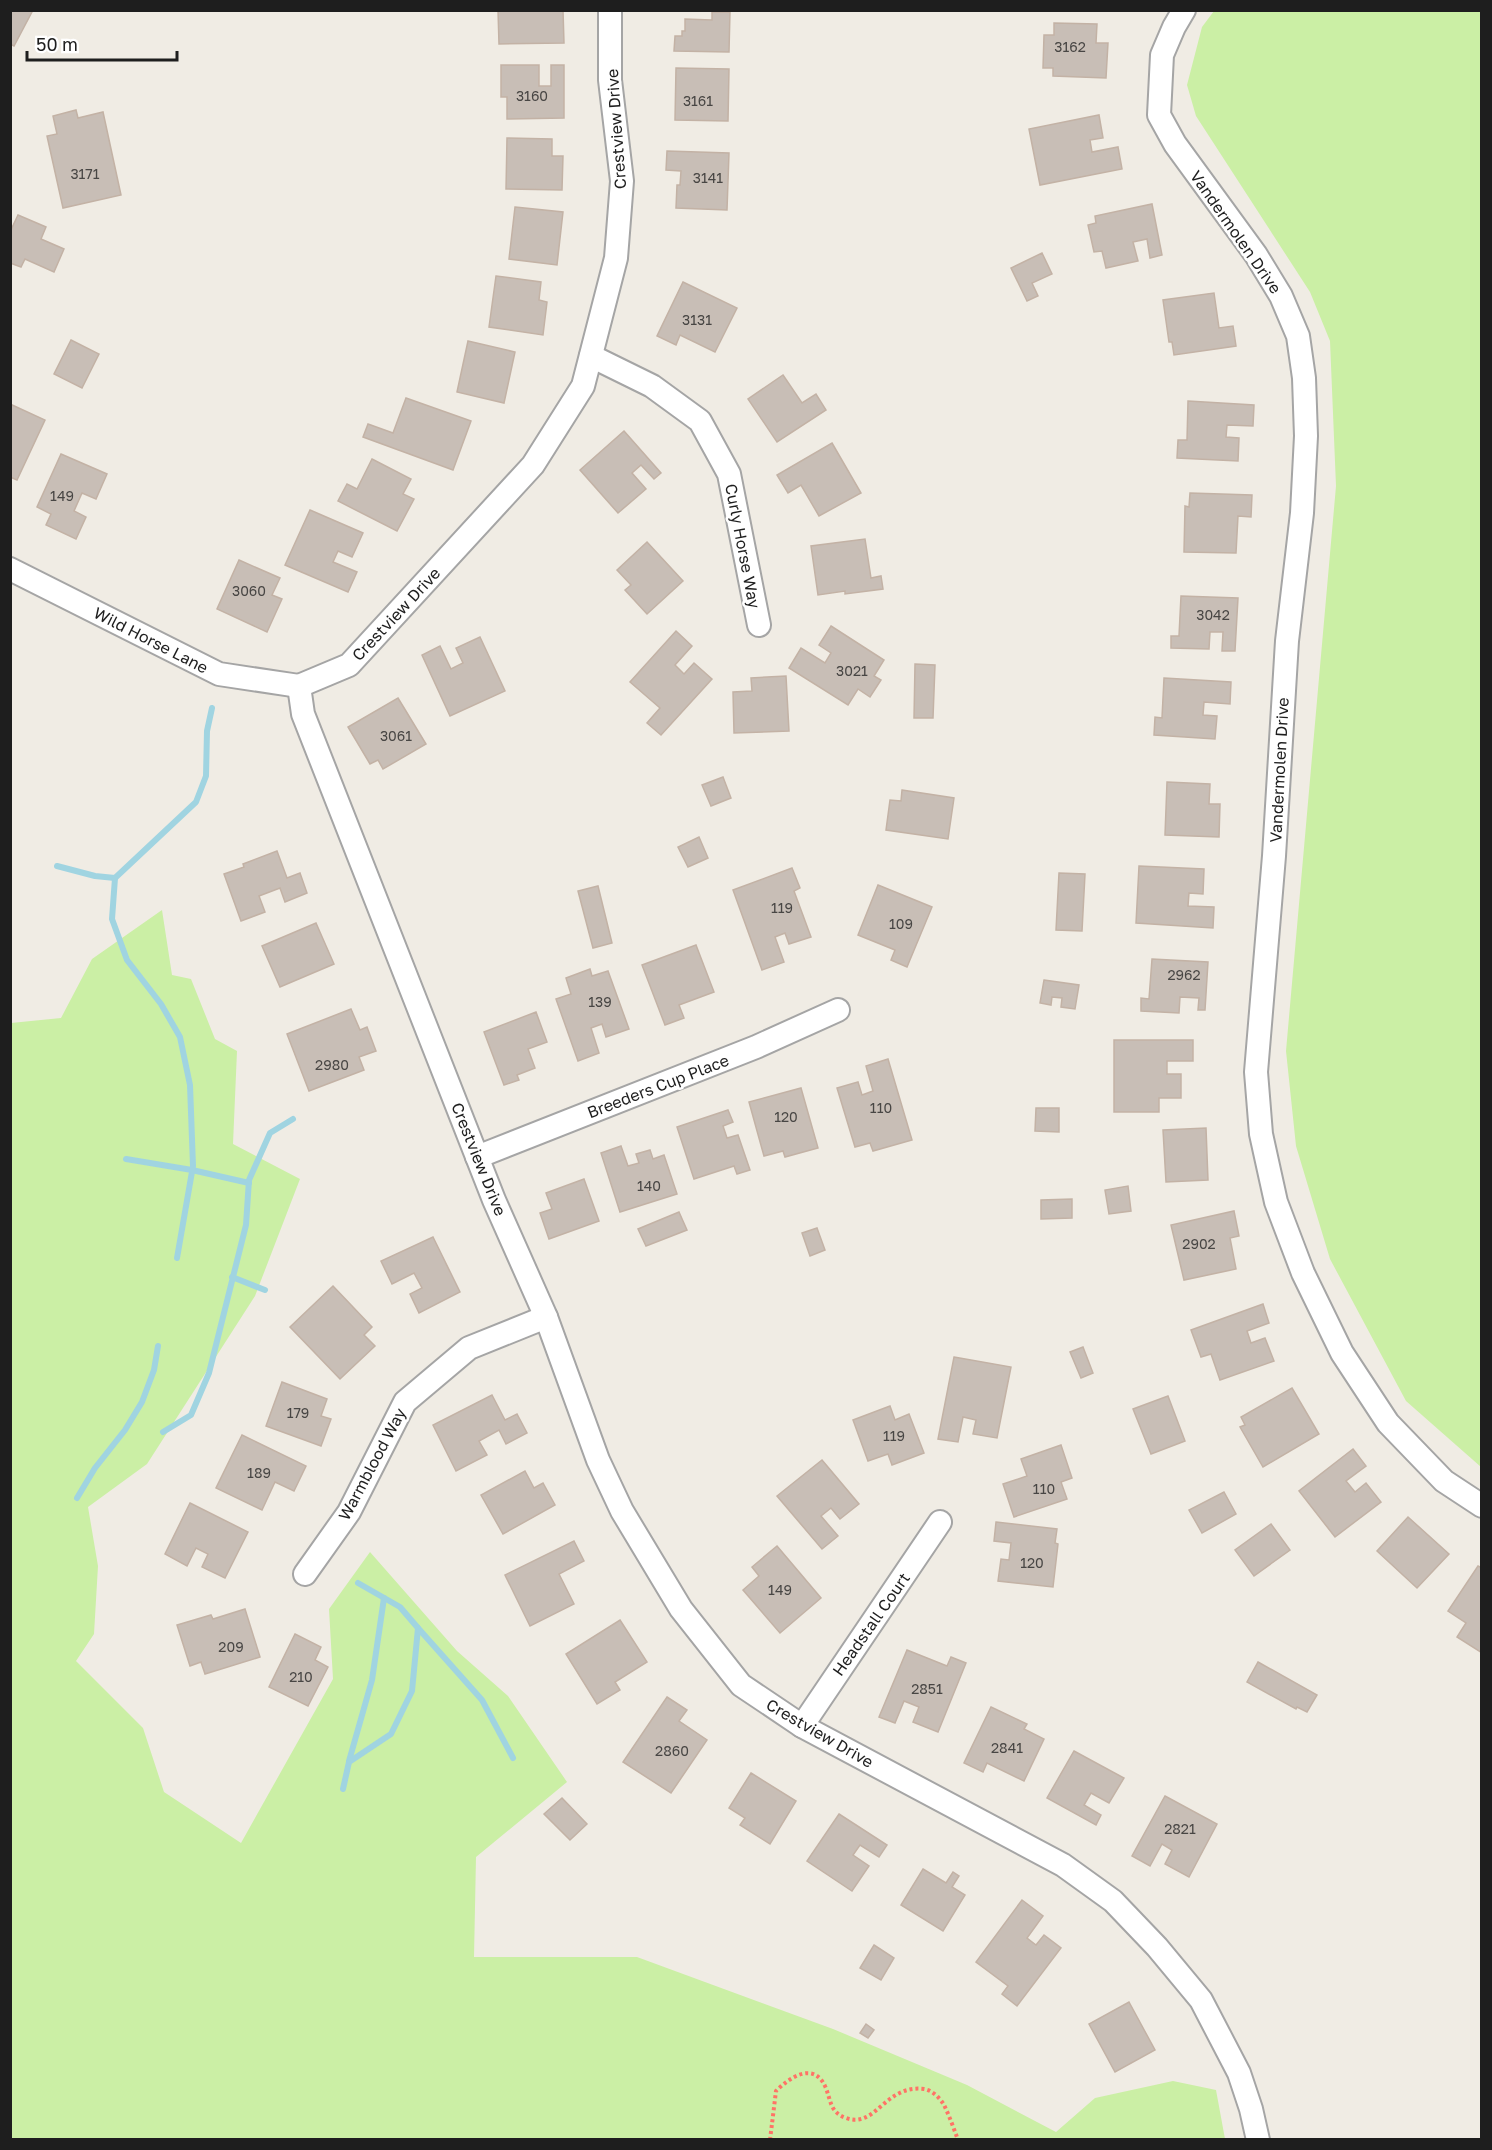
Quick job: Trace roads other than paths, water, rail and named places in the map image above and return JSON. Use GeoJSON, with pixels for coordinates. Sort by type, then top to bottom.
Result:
{"type":"FeatureCollection","features":[{"type":"Feature","properties":{"kind":"street","name":"Crestview Drive"},"geometry":{"type":"LineString","coordinates":[[610,10],[610,80],[622,181],[616,258],[583,386],[533,465],[350,665],[299,686],[303,714],[477,1157],[546,1317],[598,1460],[622,1511],[681,1609],[741,1685],[802,1726],[1063,1865],[1113,1902],[1157,1947],[1201,2000],[1239,2073],[1258,2139]]}},
{"type":"Feature","properties":{"kind":"street","name":"Vandermolen Drive"},"geometry":{"type":"LineString","coordinates":[[1184,10],[1162,55],[1159,115],[1175,144],[1256,255],[1281,297],[1298,336],[1304,378],[1306,436],[1302,513],[1287,641],[1274,856],[1256,1072],[1261,1134],[1276,1202],[1303,1273],[1342,1353],[1388,1423],[1444,1480],[1482,1506]]}},
{"type":"Feature","properties":{"kind":"street","name":"Curly Horse Way"},"geometry":{"type":"LineString","coordinates":[[591,356],[652,386],[700,421],[729,474],[759,625]]}},
{"type":"Feature","properties":{"kind":"street","name":"Wild Horse Lane"},"geometry":{"type":"LineString","coordinates":[[10,569],[219,674],[299,686]]}},
{"type":"Feature","properties":{"kind":"street","name":"Breeders Cup Place"},"geometry":{"type":"LineString","coordinates":[[477,1157],[756,1047],[838,1010]]}},
{"type":"Feature","properties":{"kind":"street","name":"Warmblood Way"},"geometry":{"type":"LineString","coordinates":[[305,1574],[349,1512],[405,1402],[469,1348],[546,1317]]}},
{"type":"Feature","properties":{"kind":"street","name":"Headstall Court"},"geometry":{"type":"LineString","coordinates":[[802,1726],[940,1522]]}},
{"type":"Feature","properties":{"kind":"waterway"},"geometry":{"type":"LineString","coordinates":[[177,1258],[193,1166],[190,1085],[180,1037],[161,1004],[127,960],[112,919],[115,878],[196,802],[206,776],[207,731],[212,708]]}},
{"type":"Feature","properties":{"kind":"waterway"},"geometry":{"type":"LineString","coordinates":[[57,866],[95,876],[115,878]]}},
{"type":"Feature","properties":{"kind":"waterway"},"geometry":{"type":"LineString","coordinates":[[163,1432],[191,1415],[209,1373],[246,1225],[249,1180],[270,1133],[293,1119]]}},
{"type":"Feature","properties":{"kind":"waterway"},"geometry":{"type":"LineString","coordinates":[[126,1159],[192,1170],[249,1183]]}},
{"type":"Feature","properties":{"kind":"waterway"},"geometry":{"type":"LineString","coordinates":[[232,1277],[265,1290]]}},
{"type":"Feature","properties":{"kind":"waterway"},"geometry":{"type":"LineString","coordinates":[[77,1498],[95,1468],[125,1430],[142,1402],[154,1370],[158,1346]]}},
{"type":"Feature","properties":{"kind":"waterway"},"geometry":{"type":"LineString","coordinates":[[343,1789],[349,1762],[391,1734],[412,1691],[418,1628],[400,1607],[358,1583]]}},
{"type":"Feature","properties":{"kind":"waterway"},"geometry":{"type":"LineString","coordinates":[[349,1761],[372,1680],[384,1598]]}},
{"type":"Feature","properties":{"kind":"waterway"},"geometry":{"type":"LineString","coordinates":[[418,1628],[482,1700],[513,1758]]}}]}
